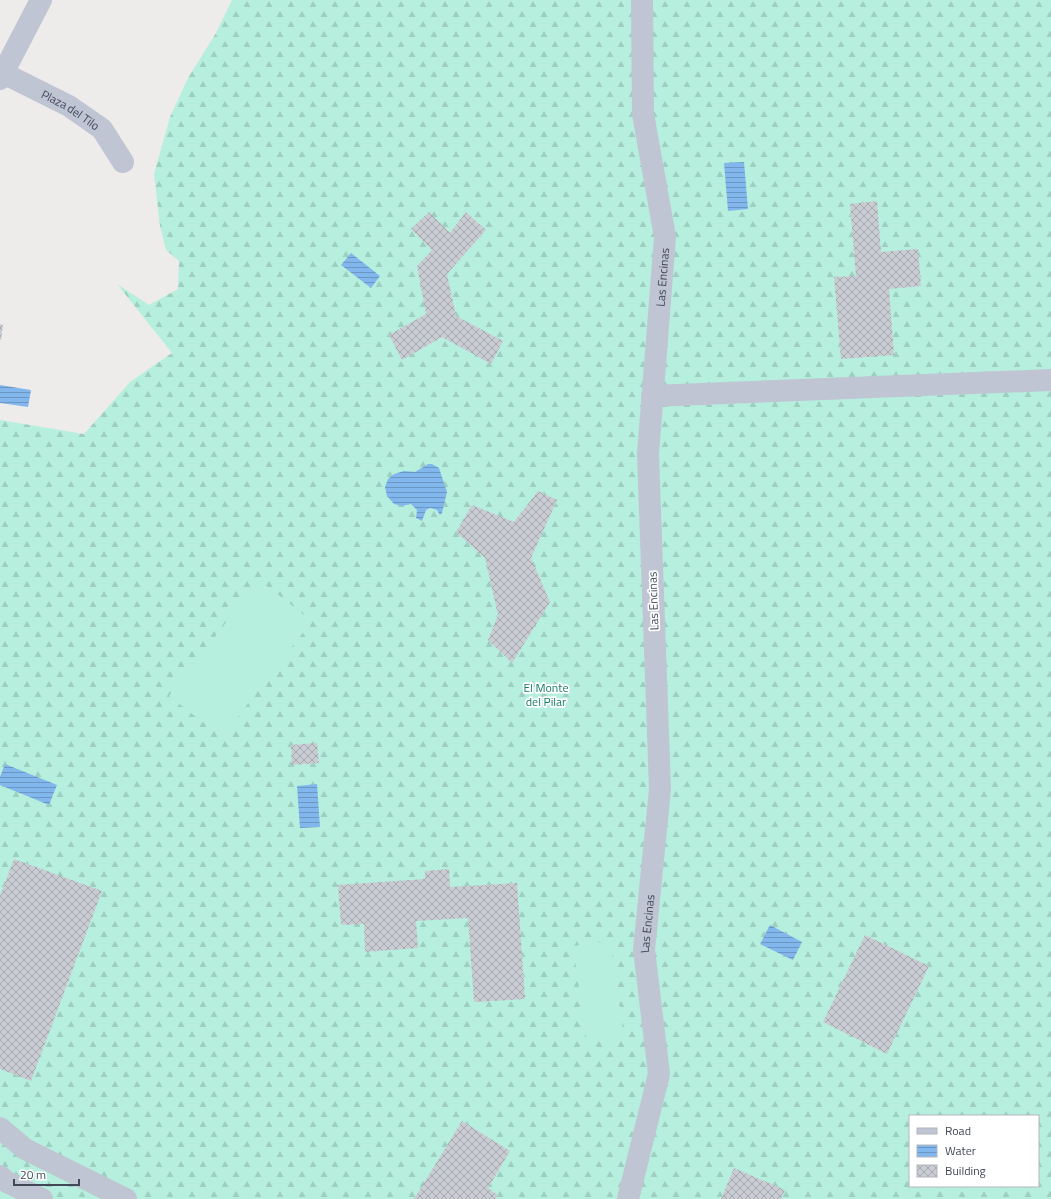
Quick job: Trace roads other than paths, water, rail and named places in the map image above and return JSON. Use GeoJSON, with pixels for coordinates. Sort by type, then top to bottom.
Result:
{"type":"FeatureCollection","features":[{"type":"Feature","properties":{"kind":"street","name":"Plaza del Tilo"},"geometry":{"type":"LineString","coordinates":[[42,0],[2,76],[69,106],[102,129],[123,162]]}},
{"type":"Feature","properties":{"kind":"street","name":"Las Encinas"},"geometry":{"type":"LineString","coordinates":[[628,1199],[659,1074],[644,950],[660,789],[648,454],[665,237],[643,114],[642,0]]}},
{"type":"Feature","properties":{"kind":"street"},"geometry":{"type":"LineString","coordinates":[[652,396],[1051,380]]}},
{"type":"Feature","properties":{"kind":"street"},"geometry":{"type":"LineString","coordinates":[[0,1128],[25,1149],[126,1199]]}},
{"type":"Feature","properties":{"kind":"street"},"geometry":{"type":"LineString","coordinates":[[0,1176],[7,1182],[42,1199]]}},
{"type":"Feature","properties":{"kind":"water"},"geometry":{"type":"Polygon","coordinates":[[[744,162],[748,209],[728,211],[724,163],[744,162]]]}},
{"type":"Feature","properties":{"kind":"water"},"geometry":{"type":"Polygon","coordinates":[[[351,253],[380,276],[371,288],[341,265],[351,253]]]}},
{"type":"Feature","properties":{"kind":"water"},"geometry":{"type":"Polygon","coordinates":[[[0,385],[31,390],[28,407],[0,403],[0,385]]]}},
{"type":"Feature","properties":{"kind":"water"},"geometry":{"type":"Polygon","coordinates":[[[428,464],[432,464],[439,468],[447,492],[442,513],[440,515],[437,510],[430,508],[426,510],[422,521],[416,518],[417,510],[411,504],[402,506],[394,504],[387,496],[385,487],[388,479],[394,474],[404,471],[415,472],[428,464]]]}},
{"type":"Feature","properties":{"kind":"water"},"geometry":{"type":"Polygon","coordinates":[[[5,764],[57,785],[49,805],[0,785],[0,777],[5,764]]]}},
{"type":"Feature","properties":{"kind":"water"},"geometry":{"type":"Polygon","coordinates":[[[317,784],[320,827],[300,828],[297,786],[317,784]]]}},
{"type":"Feature","properties":{"kind":"water"},"geometry":{"type":"Polygon","coordinates":[[[770,925],[802,942],[793,960],[760,944],[770,925]]]}},
{"type":"Feature","properties":{"kind":"park label","name":"El Monte del Pilar"},"geometry":{"type":"Point","coordinates":[546,694]}}]}
